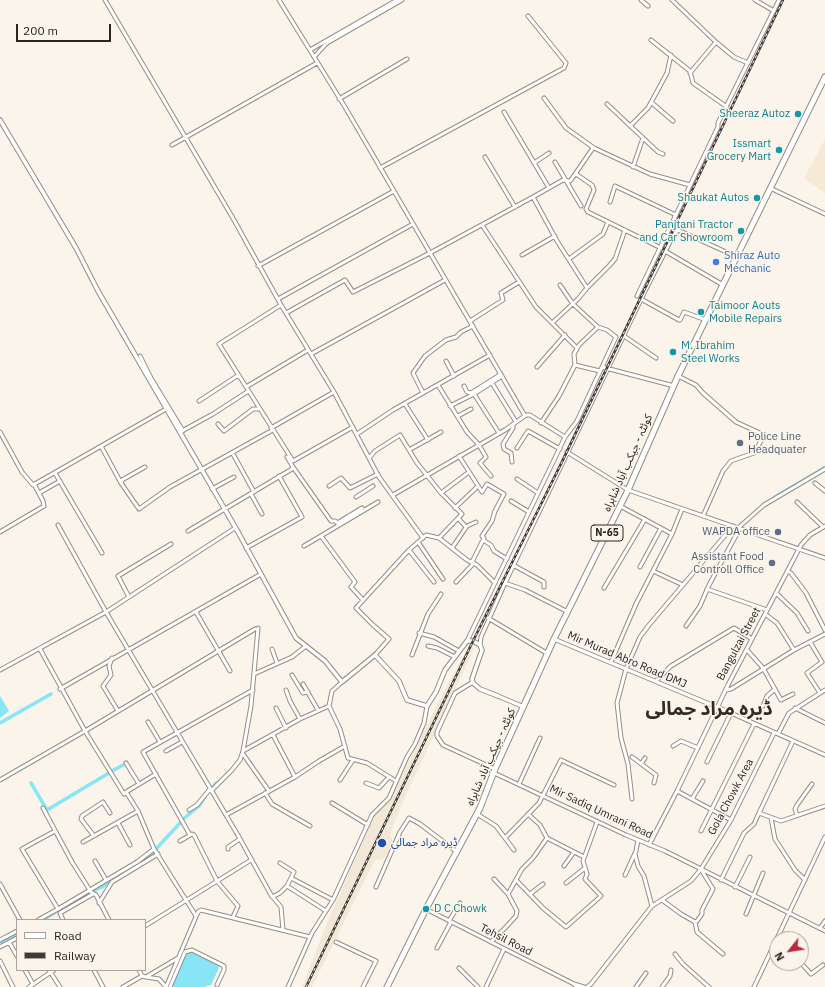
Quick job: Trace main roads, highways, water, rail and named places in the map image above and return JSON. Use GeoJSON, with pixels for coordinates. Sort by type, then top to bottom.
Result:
{"type":"FeatureCollection","features":[{"type":"Feature","properties":{"kind":"highway","name":"کوئٹہ - جیکب آباد شاہراہ"},"geometry":{"type":"LineString","coordinates":[[387,987],[426,909],[477,814],[554,639],[628,490],[678,376],[825,77]]}},
{"type":"Feature","properties":{"kind":"water"},"geometry":{"type":"Polygon","coordinates":[[[0,696],[9,711],[0,718],[0,696]]]}},
{"type":"Feature","properties":{"kind":"water"},"geometry":{"type":"Polygon","coordinates":[[[191,951],[217,964],[219,968],[211,985],[204,987],[172,987],[186,952],[191,951]]]}},
{"type":"Feature","properties":{"kind":"waterway"},"geometry":{"type":"LineString","coordinates":[[774,496],[825,466]]}},
{"type":"Feature","properties":{"kind":"waterway"},"geometry":{"type":"LineString","coordinates":[[0,723],[51,694]]}},
{"type":"Feature","properties":{"kind":"waterway"},"geometry":{"type":"LineString","coordinates":[[112,771],[125,764]]}},
{"type":"Feature","properties":{"kind":"waterway"},"geometry":{"type":"LineString","coordinates":[[31,783],[47,810],[109,773]]}},
{"type":"Feature","properties":{"kind":"waterway"},"geometry":{"type":"LineString","coordinates":[[211,789],[216,783]]}},
{"type":"Feature","properties":{"kind":"waterway"},"geometry":{"type":"LineString","coordinates":[[182,820],[199,806],[205,797]]}},
{"type":"Feature","properties":{"kind":"waterway"},"geometry":{"type":"LineString","coordinates":[[156,849],[181,822]]}},
{"type":"Feature","properties":{"kind":"waterway"},"geometry":{"type":"LineString","coordinates":[[93,891],[102,887],[154,852]]}},
{"type":"Feature","properties":{"kind":"waterway"},"geometry":{"type":"LineString","coordinates":[[44,919],[88,893]]}},
{"type":"Feature","properties":{"kind":"waterway"},"geometry":{"type":"LineString","coordinates":[[0,943],[16,935]]}},
{"type":"Feature","properties":{"kind":"railway"},"geometry":{"type":"LineString","coordinates":[[306,987],[473,641],[562,462],[783,0]]}},
{"type":"Feature","properties":{"kind":"place","name":"Sheeraz Autoz"},"geometry":{"type":"Point","coordinates":[798,114]}},
{"type":"Feature","properties":{"kind":"place","name":"Issmart Grocery Mart"},"geometry":{"type":"Point","coordinates":[779,150]}},
{"type":"Feature","properties":{"kind":"place","name":"Shaukat Autos"},"geometry":{"type":"Point","coordinates":[757,198]}},
{"type":"Feature","properties":{"kind":"place","name":"Panjtani Tractor and Car Showroom"},"geometry":{"type":"Point","coordinates":[741,231]}},
{"type":"Feature","properties":{"kind":"place","name":"Shiraz Auto Mechanic"},"geometry":{"type":"Point","coordinates":[716,262]}},
{"type":"Feature","properties":{"kind":"place","name":"Taimoor Aouts Mobile Repairs"},"geometry":{"type":"Point","coordinates":[701,312]}},
{"type":"Feature","properties":{"kind":"place","name":"M. Ibrahim Steel Works"},"geometry":{"type":"Point","coordinates":[673,352]}},
{"type":"Feature","properties":{"kind":"place","name":"Police Line Headquater"},"geometry":{"type":"Point","coordinates":[740,443]}},
{"type":"Feature","properties":{"kind":"place","name":"WAPDA office"},"geometry":{"type":"Point","coordinates":[778,532]}},
{"type":"Feature","properties":{"kind":"place","name":"Assistant Food Controll Office"},"geometry":{"type":"Point","coordinates":[772,563]}},
{"type":"Feature","properties":{"kind":"place","name":"ڈیرہ مراد جمالی"},"geometry":{"type":"Point","coordinates":[382,843]}},
{"type":"Feature","properties":{"kind":"place","name":"D C Chowk"},"geometry":{"type":"Point","coordinates":[426,909]}},
{"type":"Feature","properties":{"kind":"district","name":"ڈیرہ مراد جمالی"},"geometry":{"type":"Point","coordinates":[709,710]}}]}
